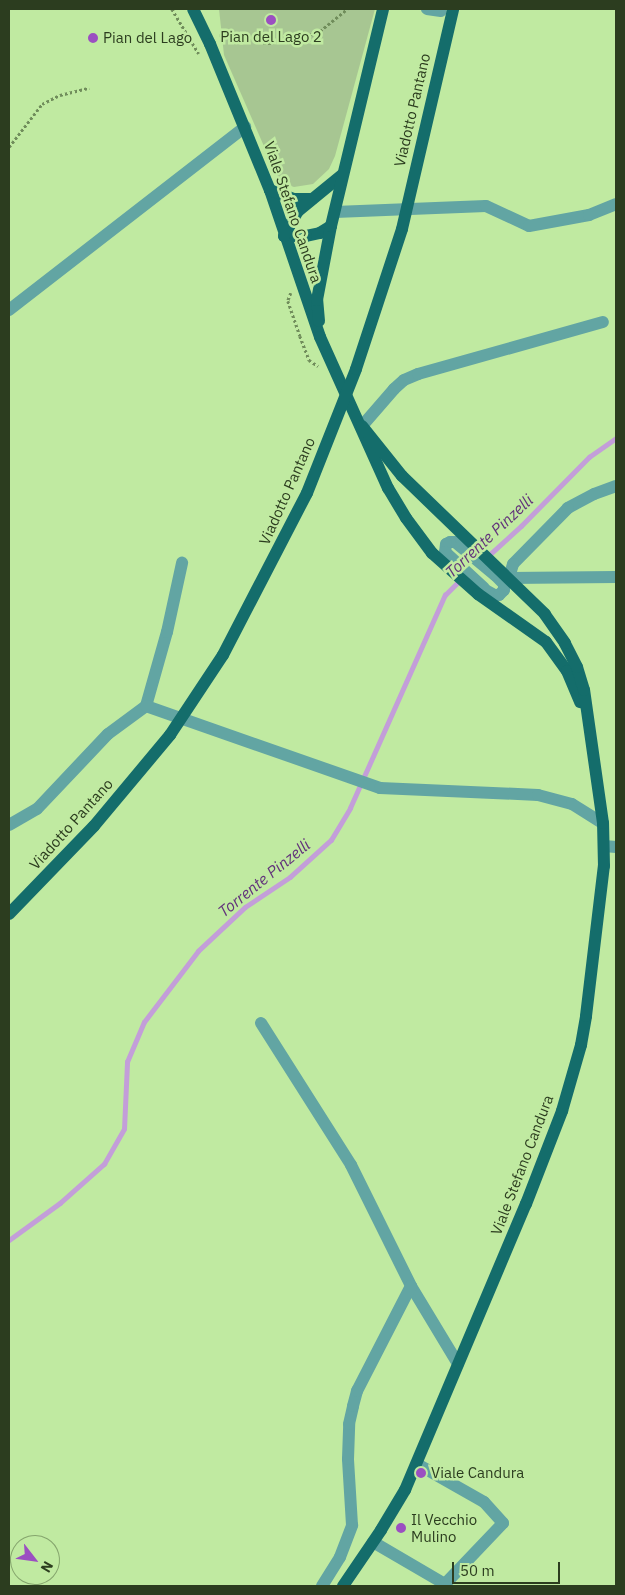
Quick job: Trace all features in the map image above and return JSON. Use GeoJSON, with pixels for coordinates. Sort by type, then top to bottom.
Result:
{"type":"FeatureCollection","features":[{"type":"Feature","properties":{"kind":"main road","name":"Viale Stefano Candura"},"geometry":{"type":"LineString","coordinates":[[193,9],[270,190],[284,236],[320,337],[362,426],[388,488],[406,518],[432,553],[455,567],[481,591],[546,642],[568,671],[588,720]]}},
{"type":"Feature","properties":{"kind":"main road"},"geometry":{"type":"LineString","coordinates":[[320,337],[317,300],[331,226],[383,9]]}},
{"type":"Feature","properties":{"kind":"main road","name":"Viadotto Pantano"},"geometry":{"type":"LineString","coordinates":[[9,914],[94,826],[170,735],[223,655],[307,493],[356,369],[402,229],[447,10]]}},
{"type":"Feature","properties":{"kind":"main road"},"geometry":{"type":"LineString","coordinates":[[284,236],[298,211],[328,189],[342,174]]}},
{"type":"Feature","properties":{"kind":"main road"},"geometry":{"type":"LineString","coordinates":[[270,190],[293,199],[312,199]]}},
{"type":"Feature","properties":{"kind":"main road"},"geometry":{"type":"LineString","coordinates":[[284,236],[313,235],[331,226]]}},
{"type":"Feature","properties":{"kind":"main road","name":"Viale Stefano Candura"},"geometry":{"type":"LineString","coordinates":[[342,1586],[394,1510],[416,1464],[526,1204],[571,1081],[586,1016],[602,890],[610,846],[603,823],[582,683],[577,667],[565,643],[545,614],[471,550],[402,476],[362,426]]}},
{"type":"Feature","properties":{"kind":"street"},"geometry":{"type":"LineString","coordinates":[[426,9],[447,10]]}},
{"type":"Feature","properties":{"kind":"street"},"geometry":{"type":"LineString","coordinates":[[9,310],[245,128]]}},
{"type":"Feature","properties":{"kind":"street"},"geometry":{"type":"LineString","coordinates":[[335,212],[486,206],[529,226],[589,215],[616,204]]}},
{"type":"Feature","properties":{"kind":"street"},"geometry":{"type":"LineString","coordinates":[[362,426],[404,380],[418,374],[603,322]]}},
{"type":"Feature","properties":{"kind":"street"},"geometry":{"type":"LineString","coordinates":[[501,575],[568,508],[594,494],[616,486]]}},
{"type":"Feature","properties":{"kind":"street"},"geometry":{"type":"LineString","coordinates":[[455,542],[471,550],[501,575],[504,590],[499,595],[481,591],[455,567],[445,552],[446,544],[455,542]]}},
{"type":"Feature","properties":{"kind":"street"},"geometry":{"type":"LineString","coordinates":[[9,825],[37,809],[108,734],[146,706],[167,632],[182,563]]}},
{"type":"Feature","properties":{"kind":"street"},"geometry":{"type":"LineString","coordinates":[[501,575],[616,577]]}},
{"type":"Feature","properties":{"kind":"street"},"geometry":{"type":"LineString","coordinates":[[146,706],[380,788],[538,795],[572,804],[603,823]]}},
{"type":"Feature","properties":{"kind":"street"},"geometry":{"type":"LineString","coordinates":[[261,1023],[351,1166],[411,1286],[458,1364]]}},
{"type":"Feature","properties":{"kind":"street"},"geometry":{"type":"LineString","coordinates":[[322,1586],[340,1557],[352,1526],[348,1459],[349,1424],[357,1391],[411,1286]]}},
{"type":"Feature","properties":{"kind":"street"},"geometry":{"type":"LineString","coordinates":[[373,1542],[445,1584],[503,1523],[484,1502],[416,1464]]}},
{"type":"Feature","properties":{"kind":"path"},"geometry":{"type":"LineString","coordinates":[[204,32],[268,43],[297,40],[320,31],[347,9]]}},
{"type":"Feature","properties":{"kind":"path"},"geometry":{"type":"LineString","coordinates":[[9,147],[42,104],[60,95],[89,88]]}},
{"type":"Feature","properties":{"kind":"path"},"geometry":{"type":"LineString","coordinates":[[292,290],[288,301],[300,336],[309,360],[320,368]]}},
{"type":"Feature","properties":{"kind":"green space"},"geometry":{"type":"Polygon","coordinates":[[[219,9],[375,9],[335,156],[329,169],[313,184],[294,187],[282,183],[277,176],[224,55],[219,9]]]}},
{"type":"Feature","properties":{"kind":"waterway","name":"Torrente Pinzelli"},"geometry":{"type":"LineString","coordinates":[[487,557],[521,526],[589,457],[616,438]]}},
{"type":"Feature","properties":{"kind":"waterway","name":"Torrente Pinzelli"},"geometry":{"type":"LineString","coordinates":[[9,1240],[60,1203],[104,1164],[124,1129],[127,1062],[144,1022],[198,951],[245,907],[290,877],[331,840],[350,808],[445,595],[460,580]]}},
{"type":"Feature","properties":{"kind":"place","name":"Pian del Lago 2"},"geometry":{"type":"Point","coordinates":[271,20]}},
{"type":"Feature","properties":{"kind":"place","name":"Pian del Lago"},"geometry":{"type":"Point","coordinates":[93,38]}},
{"type":"Feature","properties":{"kind":"place","name":"Viale Candura"},"geometry":{"type":"Point","coordinates":[421,1473]}},
{"type":"Feature","properties":{"kind":"place","name":"Il Vecchio Mulino"},"geometry":{"type":"Point","coordinates":[401,1528]}}]}
